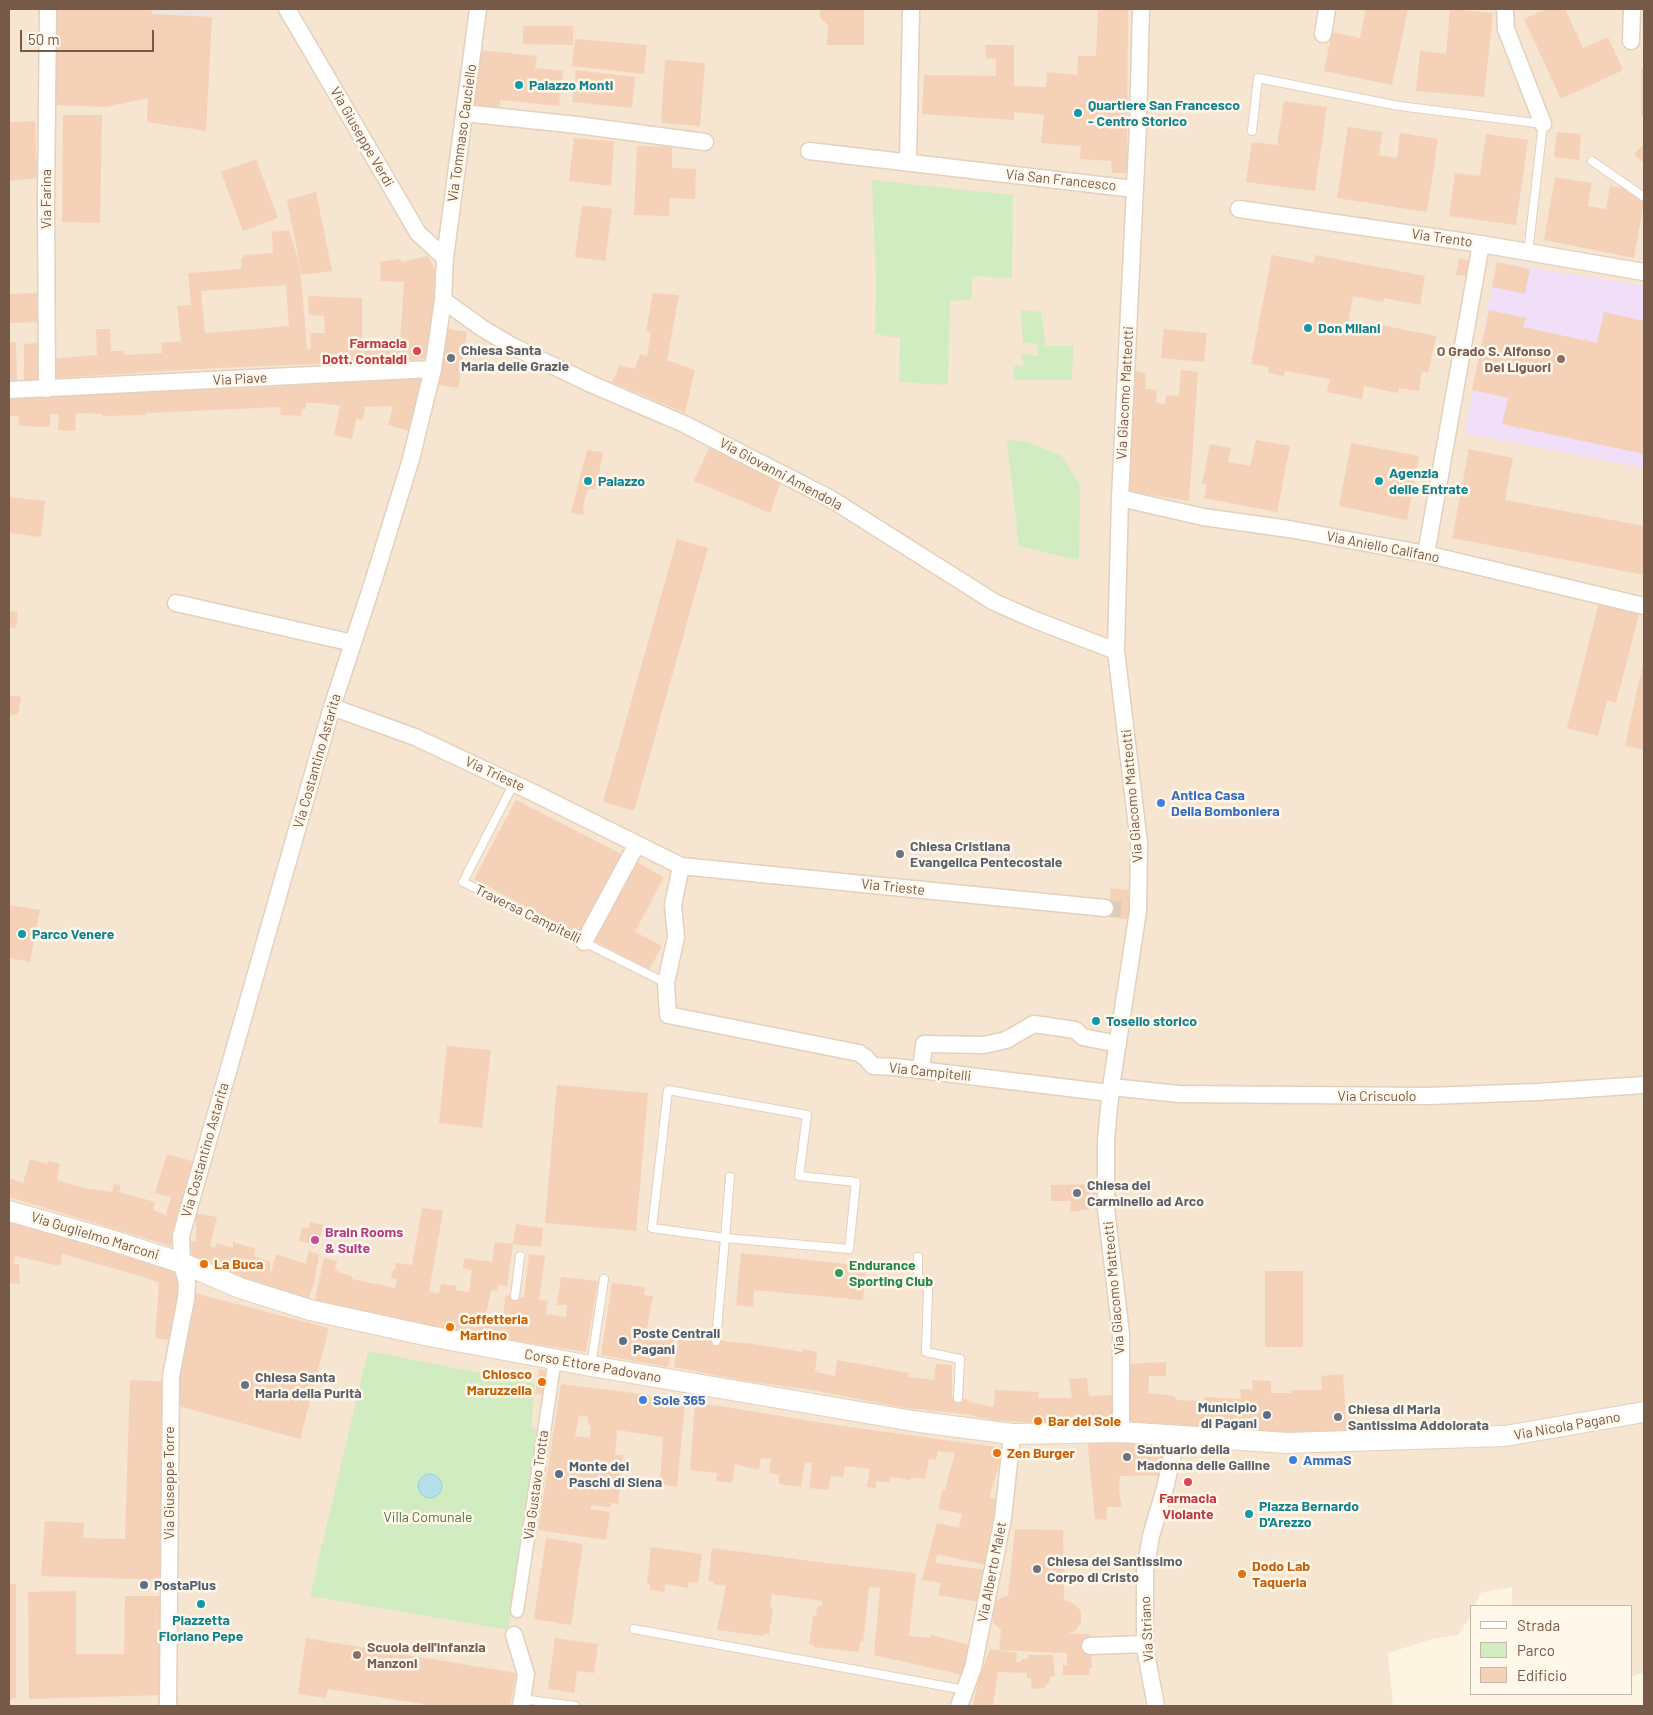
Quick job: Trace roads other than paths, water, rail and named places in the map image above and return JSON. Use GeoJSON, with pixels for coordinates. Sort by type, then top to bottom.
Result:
{"type":"FeatureCollection","features":[{"type":"Feature","properties":{"kind":"street","name":"Via Farina"},"geometry":{"type":"LineString","coordinates":[[47,389],[48,9]]}},
{"type":"Feature","properties":{"kind":"street","name":"Via Giuseppe Verdi"},"geometry":{"type":"LineString","coordinates":[[287,9],[418,233],[445,258]]}},
{"type":"Feature","properties":{"kind":"street","name":"Via Tommaso Cauciello"},"geometry":{"type":"LineString","coordinates":[[445,258],[478,9]]}},
{"type":"Feature","properties":{"kind":"street"},"geometry":{"type":"LineString","coordinates":[[908,163],[911,9]]}},
{"type":"Feature","properties":{"kind":"street","name":"Via San Francesco"},"geometry":{"type":"LineString","coordinates":[[809,151],[1134,188],[1141,9]]}},
{"type":"Feature","properties":{"kind":"street"},"geometry":{"type":"LineString","coordinates":[[1323,34],[1327,9]]}},
{"type":"Feature","properties":{"kind":"street"},"geometry":{"type":"LineString","coordinates":[[1505,9],[1506,29],[1543,124]]}},
{"type":"Feature","properties":{"kind":"street"},"geometry":{"type":"LineString","coordinates":[[1631,41],[1632,9]]}},
{"type":"Feature","properties":{"kind":"street"},"geometry":{"type":"LineString","coordinates":[[464,113],[577,125],[705,142]]}},
{"type":"Feature","properties":{"kind":"street","name":"Via Giacomo Matteotti"},"geometry":{"type":"LineString","coordinates":[[1121,1432],[1121,1334],[1106,1209],[1106,1140],[1110,1090],[1138,911],[1139,843],[1116,651],[1120,498],[1134,188]]}},
{"type":"Feature","properties":{"kind":"street","name":"Via Trento"},"geometry":{"type":"LineString","coordinates":[[1239,209],[1481,244],[1639,271]]}},
{"type":"Feature","properties":{"kind":"street"},"geometry":{"type":"LineString","coordinates":[[1426,554],[1481,244]]}},
{"type":"Feature","properties":{"kind":"street","name":"Via Costantino Astarita"},"geometry":{"type":"LineString","coordinates":[[182,1263],[181,1236],[332,707],[411,459],[433,370],[443,300],[445,258]]}},
{"type":"Feature","properties":{"kind":"street","name":"Via Giovanni Amendola"},"geometry":{"type":"LineString","coordinates":[[443,300],[482,328],[512,346],[591,384],[684,424],[831,499],[994,602],[1116,651]]}},
{"type":"Feature","properties":{"kind":"street","name":"Via Piave"},"geometry":{"type":"LineString","coordinates":[[9,390],[433,370]]}},
{"type":"Feature","properties":{"kind":"street","name":"Via Aniello Califano"},"geometry":{"type":"LineString","coordinates":[[1120,498],[1203,517],[1289,529],[1426,554],[1644,606]]}},
{"type":"Feature","properties":{"kind":"street"},"geometry":{"type":"LineString","coordinates":[[176,603],[353,643]]}},
{"type":"Feature","properties":{"kind":"street","name":"Via Trieste"},"geometry":{"type":"LineString","coordinates":[[332,707],[415,737],[514,783],[681,866],[1105,908]]}},
{"type":"Feature","properties":{"kind":"street"},"geometry":{"type":"LineString","coordinates":[[584,942],[637,844]]}},
{"type":"Feature","properties":{"kind":"street"},"geometry":{"type":"LineString","coordinates":[[666,983],[676,937],[673,905],[681,866]]}},
{"type":"Feature","properties":{"kind":"street","name":"Via Campitelli"},"geometry":{"type":"LineString","coordinates":[[666,983],[668,1015],[859,1053],[873,1066],[1110,1090]]}},
{"type":"Feature","properties":{"kind":"street"},"geometry":{"type":"LineString","coordinates":[[921,1070],[924,1044],[984,1045],[1006,1040],[1034,1024],[1075,1030],[1083,1037],[1118,1044]]}},
{"type":"Feature","properties":{"kind":"street","name":"Via Criscuolo"},"geometry":{"type":"LineString","coordinates":[[1110,1090],[1179,1094],[1428,1099],[1644,1086]]}},
{"type":"Feature","properties":{"kind":"street","name":"Via Guglielmo Marconi"},"geometry":{"type":"LineString","coordinates":[[9,1211],[111,1240],[182,1263]]}},
{"type":"Feature","properties":{"kind":"street","name":"Corso Ettore Padovano"},"geometry":{"type":"LineString","coordinates":[[182,1263],[240,1288],[310,1310],[429,1336],[510,1346],[555,1359],[591,1366],[711,1383],[913,1422],[955,1424],[1012,1434],[1121,1432]]}},
{"type":"Feature","properties":{"kind":"street","name":"Via Giuseppe Torre"},"geometry":{"type":"LineString","coordinates":[[168,1706],[171,1376],[186,1300],[187,1283],[182,1263]]}},
{"type":"Feature","properties":{"kind":"street","name":"Via Gustavo Trotta"},"geometry":{"type":"LineString","coordinates":[[517,1611],[555,1359]]}},
{"type":"Feature","properties":{"kind":"street","name":"Via Nicola Pagano"},"geometry":{"type":"LineString","coordinates":[[1177,1436],[1287,1443],[1505,1436],[1644,1412]]}},
{"type":"Feature","properties":{"kind":"street"},"geometry":{"type":"LineString","coordinates":[[1121,1432],[1177,1436]]}},
{"type":"Feature","properties":{"kind":"street","name":"Via Alberto Malet"},"geometry":{"type":"LineString","coordinates":[[959,1706],[973,1668],[1003,1518],[1012,1434]]}},
{"type":"Feature","properties":{"kind":"street","name":"Via Striano"},"geometry":{"type":"LineString","coordinates":[[1156,1706],[1145,1644],[1145,1572],[1151,1536],[1177,1436]]}},
{"type":"Feature","properties":{"kind":"street"},"geometry":{"type":"LineString","coordinates":[[514,1635],[526,1674],[522,1703]]}},
{"type":"Feature","properties":{"kind":"street"},"geometry":{"type":"LineString","coordinates":[[1090,1646],[1145,1644]]}},
{"type":"Feature","properties":{"kind":"lane"},"geometry":{"type":"LineString","coordinates":[[1252,130],[1258,78],[1399,106],[1543,124],[1528,253]]}},
{"type":"Feature","properties":{"kind":"lane"},"geometry":{"type":"LineString","coordinates":[[1592,161],[1644,197]]}},
{"type":"Feature","properties":{"kind":"lane","name":"Traversa Campitelli"},"geometry":{"type":"LineString","coordinates":[[514,783],[463,882],[666,983]]}},
{"type":"Feature","properties":{"kind":"lane"},"geometry":{"type":"LineString","coordinates":[[668,1090],[807,1116],[799,1176],[856,1182],[849,1250],[725,1238],[652,1228],[668,1090]]}},
{"type":"Feature","properties":{"kind":"lane"},"geometry":{"type":"LineString","coordinates":[[716,1341],[730,1177]]}},
{"type":"Feature","properties":{"kind":"lane"},"geometry":{"type":"LineString","coordinates":[[515,1296],[520,1256]]}},
{"type":"Feature","properties":{"kind":"lane"},"geometry":{"type":"LineString","coordinates":[[918,1257],[918,1276],[928,1290],[926,1352],[960,1359],[958,1398]]}},
{"type":"Feature","properties":{"kind":"lane"},"geometry":{"type":"LineString","coordinates":[[591,1366],[604,1279]]}},
{"type":"Feature","properties":{"kind":"lane"},"geometry":{"type":"LineString","coordinates":[[634,1629],[966,1690]]}},
{"type":"Feature","properties":{"kind":"lane"},"geometry":{"type":"LineString","coordinates":[[522,1703],[574,1706]]}},
{"type":"Feature","properties":{"kind":"water"},"geometry":{"type":"Polygon","coordinates":[[[430,1474],[435,1475],[441,1481],[441,1491],[435,1497],[430,1498],[425,1497],[419,1491],[418,1486],[419,1481],[425,1475],[430,1474]]]}},
{"type":"Feature","properties":{"kind":"tunnel"},"geometry":{"type":"LineString","coordinates":[[1105,908],[1138,911]]}},
{"type":"Feature","properties":{"kind":"place","name":"Palazzo Monti"},"geometry":{"type":"Point","coordinates":[519,85]}},
{"type":"Feature","properties":{"kind":"place","name":"Quartiere San Francesco - Centro Storico"},"geometry":{"type":"Point","coordinates":[1078,113]}},
{"type":"Feature","properties":{"kind":"place","name":"Don Milani"},"geometry":{"type":"Point","coordinates":[1308,328]}},
{"type":"Feature","properties":{"kind":"place","name":"Farmacia Dott. Contaldi"},"geometry":{"type":"Point","coordinates":[417,351]}},
{"type":"Feature","properties":{"kind":"place","name":"Chiesa Santa Maria delle Grazie"},"geometry":{"type":"Point","coordinates":[451,358]}},
{"type":"Feature","properties":{"kind":"place","name":"O Grado S. Alfonso Dei Liguori"},"geometry":{"type":"Point","coordinates":[1561,359]}},
{"type":"Feature","properties":{"kind":"place","name":"Palazzo"},"geometry":{"type":"Point","coordinates":[588,481]}},
{"type":"Feature","properties":{"kind":"place","name":"Agenzia delle Entrate"},"geometry":{"type":"Point","coordinates":[1379,481]}},
{"type":"Feature","properties":{"kind":"place","name":"Antica Casa Della Bomboniera"},"geometry":{"type":"Point","coordinates":[1161,803]}},
{"type":"Feature","properties":{"kind":"place","name":"Chiesa Cristiana Evangelica Pentecostale"},"geometry":{"type":"Point","coordinates":[900,854]}},
{"type":"Feature","properties":{"kind":"place","name":"Parco Venere"},"geometry":{"type":"Point","coordinates":[22,934]}},
{"type":"Feature","properties":{"kind":"place","name":"Tosello storico"},"geometry":{"type":"Point","coordinates":[1096,1021]}},
{"type":"Feature","properties":{"kind":"place","name":"Chiesa del Carminello ad Arco"},"geometry":{"type":"Point","coordinates":[1077,1193]}},
{"type":"Feature","properties":{"kind":"place","name":"Brain Rooms & Suite"},"geometry":{"type":"Point","coordinates":[315,1240]}},
{"type":"Feature","properties":{"kind":"place","name":"La Buca"},"geometry":{"type":"Point","coordinates":[204,1264]}},
{"type":"Feature","properties":{"kind":"place","name":"Endurance Sporting Club"},"geometry":{"type":"Point","coordinates":[839,1273]}},
{"type":"Feature","properties":{"kind":"place","name":"Caffetteria Martino"},"geometry":{"type":"Point","coordinates":[450,1327]}},
{"type":"Feature","properties":{"kind":"place","name":"Poste Centrali Pagani"},"geometry":{"type":"Point","coordinates":[623,1341]}},
{"type":"Feature","properties":{"kind":"place","name":"Chiosco Maruzzella"},"geometry":{"type":"Point","coordinates":[542,1382]}},
{"type":"Feature","properties":{"kind":"place","name":"Chiesa Santa Maria della Purità"},"geometry":{"type":"Point","coordinates":[245,1385]}},
{"type":"Feature","properties":{"kind":"place","name":"Sole 365"},"geometry":{"type":"Point","coordinates":[643,1400]}},
{"type":"Feature","properties":{"kind":"place","name":"Municipio di Pagani"},"geometry":{"type":"Point","coordinates":[1267,1415]}},
{"type":"Feature","properties":{"kind":"place","name":"Chiesa di Maria Santissima Addolorata"},"geometry":{"type":"Point","coordinates":[1338,1417]}},
{"type":"Feature","properties":{"kind":"place","name":"Bar del Sole"},"geometry":{"type":"Point","coordinates":[1038,1421]}},
{"type":"Feature","properties":{"kind":"place","name":"Zen Burger"},"geometry":{"type":"Point","coordinates":[997,1453]}},
{"type":"Feature","properties":{"kind":"place","name":"Santuario della Madonna delle Galline"},"geometry":{"type":"Point","coordinates":[1127,1457]}},
{"type":"Feature","properties":{"kind":"place","name":"AmmaS"},"geometry":{"type":"Point","coordinates":[1293,1460]}},
{"type":"Feature","properties":{"kind":"place","name":"Monte dei Paschi di Siena"},"geometry":{"type":"Point","coordinates":[559,1474]}},
{"type":"Feature","properties":{"kind":"place","name":"Farmacia Violante"},"geometry":{"type":"Point","coordinates":[1188,1482]}},
{"type":"Feature","properties":{"kind":"place","name":"Piazza Bernardo D'Arezzo"},"geometry":{"type":"Point","coordinates":[1249,1514]}},
{"type":"Feature","properties":{"kind":"place","name":"Chiesa del Santissimo Corpo di Cristo"},"geometry":{"type":"Point","coordinates":[1037,1569]}},
{"type":"Feature","properties":{"kind":"place","name":"Dodo Lab Taqueria"},"geometry":{"type":"Point","coordinates":[1242,1574]}},
{"type":"Feature","properties":{"kind":"place","name":"PostaPlus"},"geometry":{"type":"Point","coordinates":[144,1585]}},
{"type":"Feature","properties":{"kind":"place","name":"Piazzetta Floriano Pepe"},"geometry":{"type":"Point","coordinates":[201,1604]}},
{"type":"Feature","properties":{"kind":"place","name":"Scuola dell'infanzia Manzoni"},"geometry":{"type":"Point","coordinates":[357,1655]}},
{"type":"Feature","properties":{"kind":"park label","name":"Villa Comunale"},"geometry":{"type":"Point","coordinates":[428,1517]}}]}
